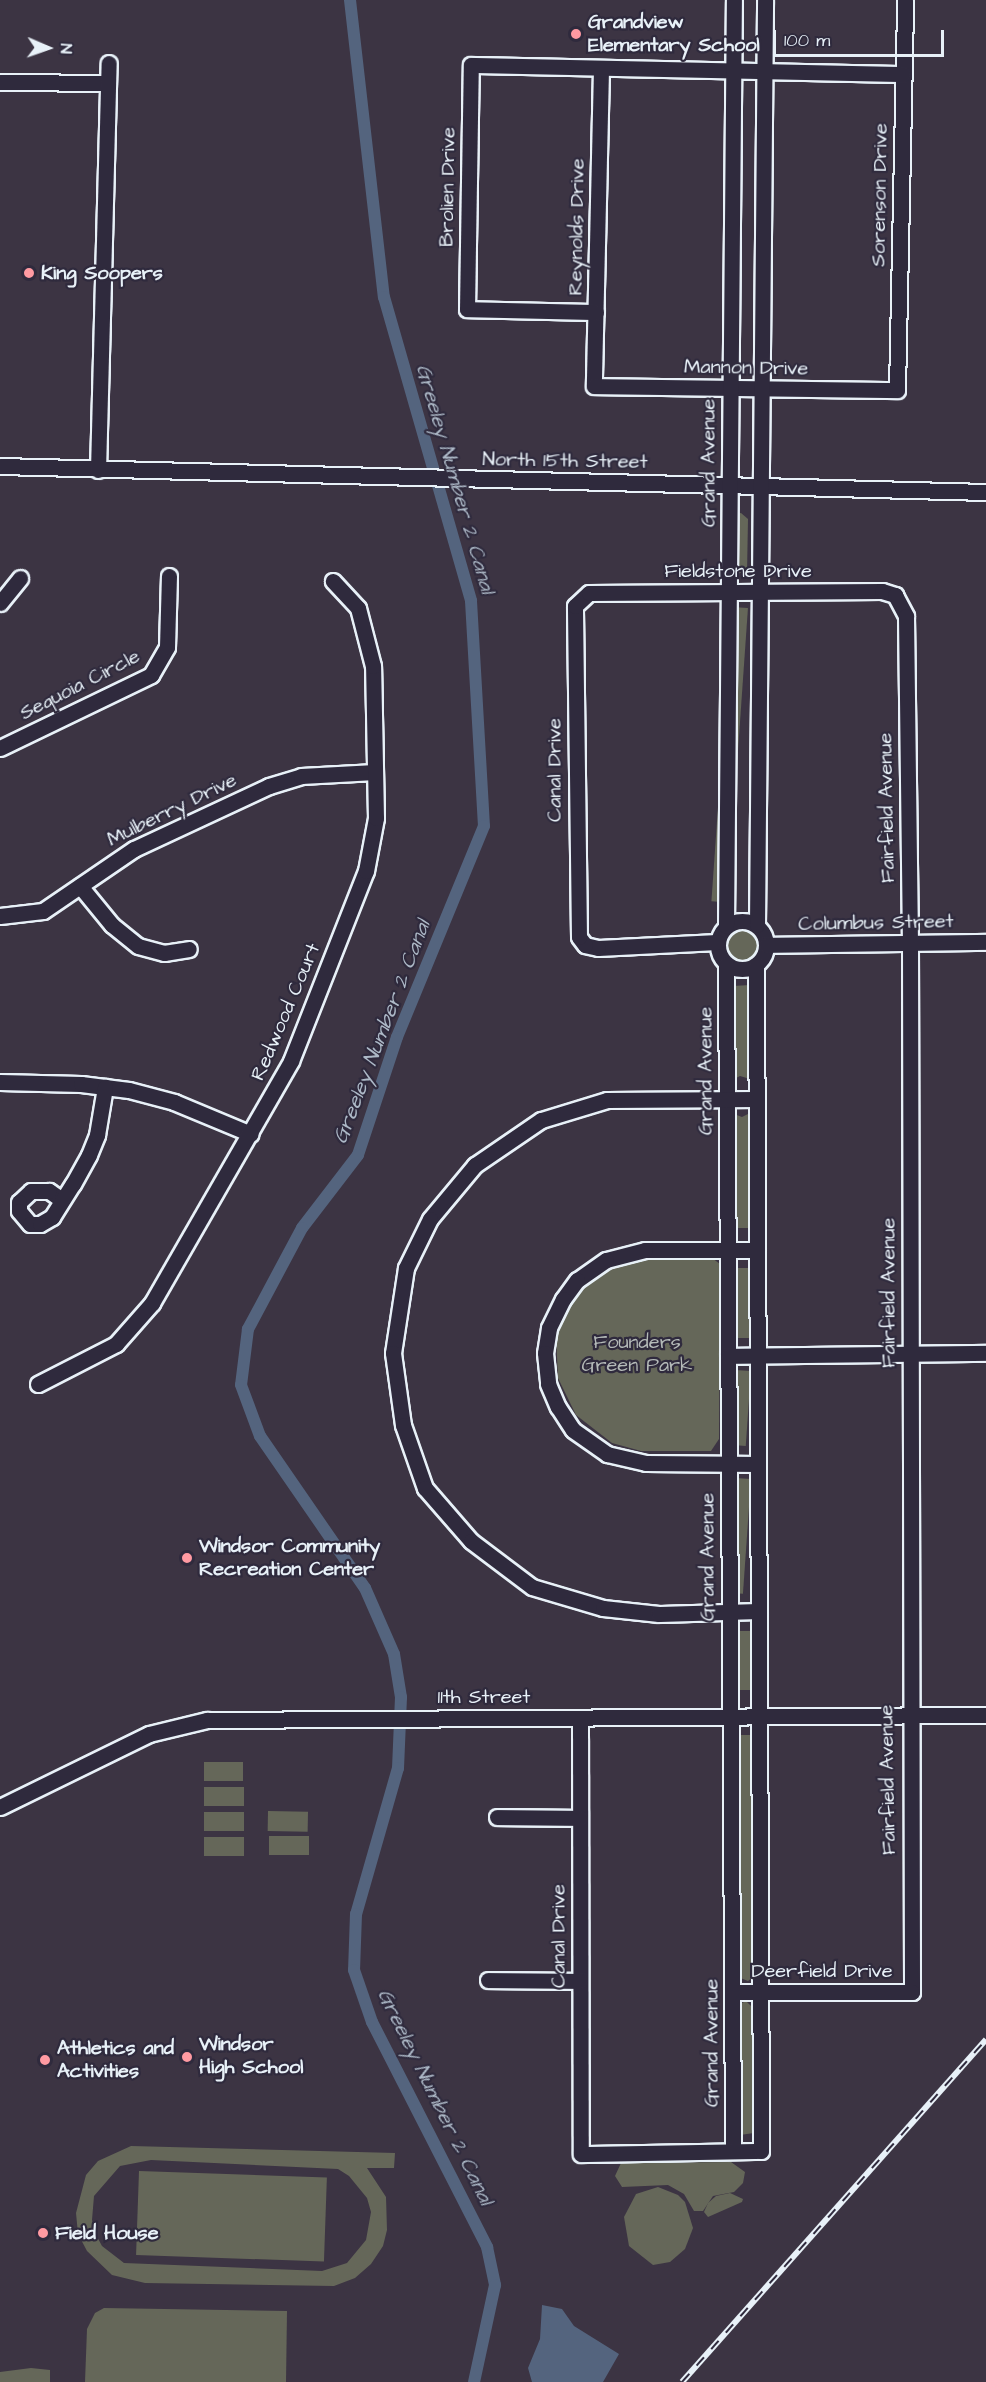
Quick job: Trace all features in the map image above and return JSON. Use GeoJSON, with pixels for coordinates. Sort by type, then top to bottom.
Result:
{"type":"FeatureCollection","features":[{"type":"Feature","properties":{"kind":"street","name":"Grand Avenue"},"geometry":{"type":"LineString","coordinates":[[726,926],[734,0]]}},
{"type":"Feature","properties":{"kind":"street"},"geometry":{"type":"LineString","coordinates":[[733,2150],[761,2151],[756,965],[766,945],[757,925],[765,0]]}},
{"type":"Feature","properties":{"kind":"street","name":"Sorenson Drive"},"geometry":{"type":"LineString","coordinates":[[897,390],[905,0]]}},
{"type":"Feature","properties":{"kind":"street"},"geometry":{"type":"LineString","coordinates":[[98,470],[109,63]]}},
{"type":"Feature","properties":{"kind":"street","name":"Brolien Drive"},"geometry":{"type":"LineString","coordinates":[[596,312],[467,309],[471,65],[601,69]]}},
{"type":"Feature","properties":{"kind":"street"},"geometry":{"type":"LineString","coordinates":[[601,69],[903,74]]}},
{"type":"Feature","properties":{"kind":"street","name":"Reynolds Drive"},"geometry":{"type":"LineString","coordinates":[[594,386],[601,69]]}},
{"type":"Feature","properties":{"kind":"street"},"geometry":{"type":"LineString","coordinates":[[0,82],[108,83]]}},
{"type":"Feature","properties":{"kind":"street","name":"Mannon Drive"},"geometry":{"type":"LineString","coordinates":[[594,386],[897,390]]}},
{"type":"Feature","properties":{"kind":"street","name":"North 15th Street"},"geometry":{"type":"LineString","coordinates":[[0,466],[986,492]]}},
{"type":"Feature","properties":{"kind":"street","name":"Sequoia Circle"},"geometry":{"type":"LineString","coordinates":[[0,748],[151,675],[167,647],[170,576]]}},
{"type":"Feature","properties":{"kind":"street"},"geometry":{"type":"LineString","coordinates":[[0,603],[20,578]]}},
{"type":"Feature","properties":{"kind":"street","name":"Redwood Court"},"geometry":{"type":"LineString","coordinates":[[38,1384],[103,1353],[142,1318],[291,1062],[366,871],[376,818],[372,657],[358,608],[333,581]]}},
{"type":"Feature","properties":{"kind":"street","name":"Fieldstone Drive"},"geometry":{"type":"LineString","coordinates":[[580,598],[589,593],[882,591],[897,597]]}},
{"type":"Feature","properties":{"kind":"street","name":"Fairfield Avenue"},"geometry":{"type":"LineString","coordinates":[[897,597],[906,616],[910,942],[908,1716],[912,1992]]}},
{"type":"Feature","properties":{"kind":"street","name":"Canal Drive"},"geometry":{"type":"LineString","coordinates":[[580,598],[574,611],[577,916],[582,942],[598,948],[717,942]]}},
{"type":"Feature","properties":{"kind":"street","name":"Mulberry Drive"},"geometry":{"type":"LineString","coordinates":[[0,916],[43,911],[134,849],[269,786],[301,776],[375,772]]}},
{"type":"Feature","properties":{"kind":"street"},"geometry":{"type":"LineString","coordinates":[[80,885],[112,925],[138,946],[164,953],[189,949]]}},
{"type":"Feature","properties":{"kind":"street"},"geometry":{"type":"LineString","coordinates":[[756,965],[741,969],[726,964],[717,942],[726,926],[742,920],[757,925]]}},
{"type":"Feature","properties":{"kind":"street","name":"Columbus Street"},"geometry":{"type":"LineString","coordinates":[[766,945],[986,942]]}},
{"type":"Feature","properties":{"kind":"street","name":"Grand Avenue"},"geometry":{"type":"LineString","coordinates":[[726,964],[733,2150]]}},
{"type":"Feature","properties":{"kind":"street"},"geometry":{"type":"LineString","coordinates":[[0,1082],[105,1087],[174,1102],[251,1134]]}},
{"type":"Feature","properties":{"kind":"street"},"geometry":{"type":"LineString","coordinates":[[62,1200],[97,1135],[105,1087]]}},
{"type":"Feature","properties":{"kind":"street"},"geometry":{"type":"LineString","coordinates":[[757,1099],[608,1100],[541,1120],[475,1165],[430,1219],[406,1268],[393,1353],[403,1425],[425,1488],[480,1548],[532,1587],[603,1608],[659,1614],[759,1611]]}},
{"type":"Feature","properties":{"kind":"street"},"geometry":{"type":"LineString","coordinates":[[757,1250],[632,1252],[595,1267],[577,1280],[557,1307],[545,1353],[549,1384],[558,1407],[573,1430],[592,1445],[629,1461],[758,1464]]}},
{"type":"Feature","properties":{"kind":"street"},"geometry":{"type":"LineString","coordinates":[[728,1356],[986,1353]]}},
{"type":"Feature","properties":{"kind":"street","name":"11th Street"},"geometry":{"type":"LineString","coordinates":[[0,1807],[149,1734],[189,1722],[373,1718],[986,1715]]}},
{"type":"Feature","properties":{"kind":"street","name":"Canal Drive"},"geometry":{"type":"LineString","coordinates":[[580,1718],[581,2154],[733,2150]]}},
{"type":"Feature","properties":{"kind":"street"},"geometry":{"type":"LineString","coordinates":[[497,1817],[580,1818]]}},
{"type":"Feature","properties":{"kind":"street"},"geometry":{"type":"LineString","coordinates":[[488,1980],[580,1981]]}},
{"type":"Feature","properties":{"kind":"street","name":"Deerfield Drive"},"geometry":{"type":"LineString","coordinates":[[732,1992],[912,1992]]}},
{"type":"Feature","properties":{"kind":"green space"},"geometry":{"type":"Polygon","coordinates":[[[741,513],[748,519],[747,573],[734,573],[735,514],[741,513]]]}},
{"type":"Feature","properties":{"kind":"green space"},"geometry":{"type":"Polygon","coordinates":[[[732,607],[748,608],[727,902],[711,901],[732,607]]]}},
{"type":"Feature","properties":{"kind":"green space"},"geometry":{"type":"Polygon","coordinates":[[[738,926],[751,928],[759,938],[759,953],[747,963],[731,961],[723,948],[726,934],[738,926]]]}},
{"type":"Feature","properties":{"kind":"green space"},"geometry":{"type":"Polygon","coordinates":[[[750,985],[750,1079],[740,1076],[734,1079],[733,986],[750,985]]]}},
{"type":"Feature","properties":{"kind":"green space"},"geometry":{"type":"Polygon","coordinates":[[[750,1113],[751,1228],[734,1228],[734,1114],[742,1117],[750,1113]]]}},
{"type":"Feature","properties":{"kind":"green space","name":"Founders Green Park"},"geometry":{"type":"Polygon","coordinates":[[[652,1258],[712,1258],[720,1264],[719,1439],[711,1451],[641,1451],[612,1443],[576,1415],[558,1378],[556,1336],[576,1294],[614,1266],[652,1258]]]}},
{"type":"Feature","properties":{"kind":"green space"},"geometry":{"type":"Polygon","coordinates":[[[735,1268],[751,1268],[751,1338],[735,1338],[735,1268]]]}},
{"type":"Feature","properties":{"kind":"green space"},"geometry":{"type":"Polygon","coordinates":[[[735,1370],[751,1371],[746,1446],[730,1445],[735,1370]]]}},
{"type":"Feature","properties":{"kind":"green space"},"geometry":{"type":"Polygon","coordinates":[[[735,1478],[751,1479],[743,1594],[727,1593],[735,1478]]]}},
{"type":"Feature","properties":{"kind":"green space"},"geometry":{"type":"Polygon","coordinates":[[[736,1631],[752,1631],[752,1690],[736,1690],[736,1631]]]}},
{"type":"Feature","properties":{"kind":"green space"},"geometry":{"type":"Polygon","coordinates":[[[738,1735],[752,1735],[753,1977],[748,1981],[738,1977],[738,1735]]]}},
{"type":"Feature","properties":{"kind":"green space"},"geometry":{"type":"Polygon","coordinates":[[[204,1762],[243,1762],[243,1781],[204,1781],[204,1762]]]}},
{"type":"Feature","properties":{"kind":"green space"},"geometry":{"type":"Polygon","coordinates":[[[204,1787],[244,1787],[244,1806],[204,1806],[204,1787]]]}},
{"type":"Feature","properties":{"kind":"green space"},"geometry":{"type":"Polygon","coordinates":[[[268,1811],[308,1812],[308,1832],[268,1831],[268,1811]]]}},
{"type":"Feature","properties":{"kind":"green space"},"geometry":{"type":"Polygon","coordinates":[[[204,1812],[244,1812],[244,1831],[204,1831],[204,1812]]]}},
{"type":"Feature","properties":{"kind":"green space"},"geometry":{"type":"Polygon","coordinates":[[[269,1836],[309,1836],[309,1855],[269,1855],[269,1836]]]}},
{"type":"Feature","properties":{"kind":"green space"},"geometry":{"type":"Polygon","coordinates":[[[204,1837],[244,1837],[244,1856],[204,1856],[204,1837]]]}},
{"type":"Feature","properties":{"kind":"green space"},"geometry":{"type":"Polygon","coordinates":[[[746,2001],[754,2009],[754,2133],[740,2135],[738,2005],[746,2001]]]}},
{"type":"Feature","properties":{"kind":"green space"},"geometry":{"type":"Polygon","coordinates":[[[131,2146],[395,2153],[394,2168],[367,2168],[386,2197],[387,2230],[383,2246],[371,2264],[355,2278],[334,2286],[145,2283],[112,2275],[87,2251],[78,2234],[76,2213],[86,2175],[98,2161],[131,2146]],[[151,2160],[120,2166],[94,2196],[92,2220],[95,2233],[102,2246],[124,2263],[322,2271],[347,2263],[366,2240],[371,2212],[367,2198],[349,2176],[338,2169],[151,2160]]]}},
{"type":"Feature","properties":{"kind":"green space"},"geometry":{"type":"Polygon","coordinates":[[[731,2162],[745,2172],[743,2183],[734,2192],[713,2196],[703,2211],[694,2211],[684,2194],[668,2185],[622,2187],[615,2176],[621,2163],[731,2162]]]}},
{"type":"Feature","properties":{"kind":"green space"},"geometry":{"type":"Polygon","coordinates":[[[139,2171],[327,2178],[324,2262],[136,2255],[139,2171]]]}},
{"type":"Feature","properties":{"kind":"green space"},"geometry":{"type":"Polygon","coordinates":[[[658,2187],[678,2195],[685,2202],[693,2228],[685,2249],[670,2262],[653,2265],[629,2246],[624,2217],[636,2194],[658,2187]]]}},
{"type":"Feature","properties":{"kind":"green space"},"geometry":{"type":"Polygon","coordinates":[[[730,2193],[743,2199],[742,2202],[708,2217],[704,2212],[708,2203],[716,2196],[730,2193]]]}},
{"type":"Feature","properties":{"kind":"green space"},"geometry":{"type":"Polygon","coordinates":[[[104,2308],[287,2311],[286,2382],[85,2382],[87,2329],[95,2313],[104,2308]]]}},
{"type":"Feature","properties":{"kind":"green space"},"geometry":{"type":"Polygon","coordinates":[[[31,2368],[50,2370],[50,2382],[0,2382],[0,2372],[31,2368]]]}},
{"type":"Feature","properties":{"kind":"water"},"geometry":{"type":"Polygon","coordinates":[[[542,2305],[562,2309],[574,2326],[619,2354],[603,2382],[532,2382],[528,2368],[540,2339],[542,2305]]]}},
{"type":"Feature","properties":{"kind":"waterway","name":"Greeley Number 2 Canal"},"geometry":{"type":"LineString","coordinates":[[350,0],[384,297],[471,601],[484,826],[397,1037],[358,1155],[302,1228],[248,1329],[241,1385],[260,1436],[365,1588],[394,1654],[401,1697],[398,1768],[356,1914],[354,1970],[372,2022],[487,2247],[495,2285],[474,2382]]}},
{"type":"Feature","properties":{"kind":"railway"},"geometry":{"type":"LineString","coordinates":[[682,2382],[986,2039]]}},
{"type":"Feature","properties":{"kind":"place","name":"Grandview Elementary School"},"geometry":{"type":"Point","coordinates":[576,34]}},
{"type":"Feature","properties":{"kind":"place","name":"King Soopers"},"geometry":{"type":"Point","coordinates":[29,273]}},
{"type":"Feature","properties":{"kind":"place","name":"Windsor Community Recreation Center"},"geometry":{"type":"Point","coordinates":[187,1558]}},
{"type":"Feature","properties":{"kind":"place","name":"Windsor High School"},"geometry":{"type":"Point","coordinates":[187,2057]}},
{"type":"Feature","properties":{"kind":"place","name":"Athletics and Activities"},"geometry":{"type":"Point","coordinates":[45,2060]}},
{"type":"Feature","properties":{"kind":"place","name":"Field House"},"geometry":{"type":"Point","coordinates":[43,2233]}}]}
